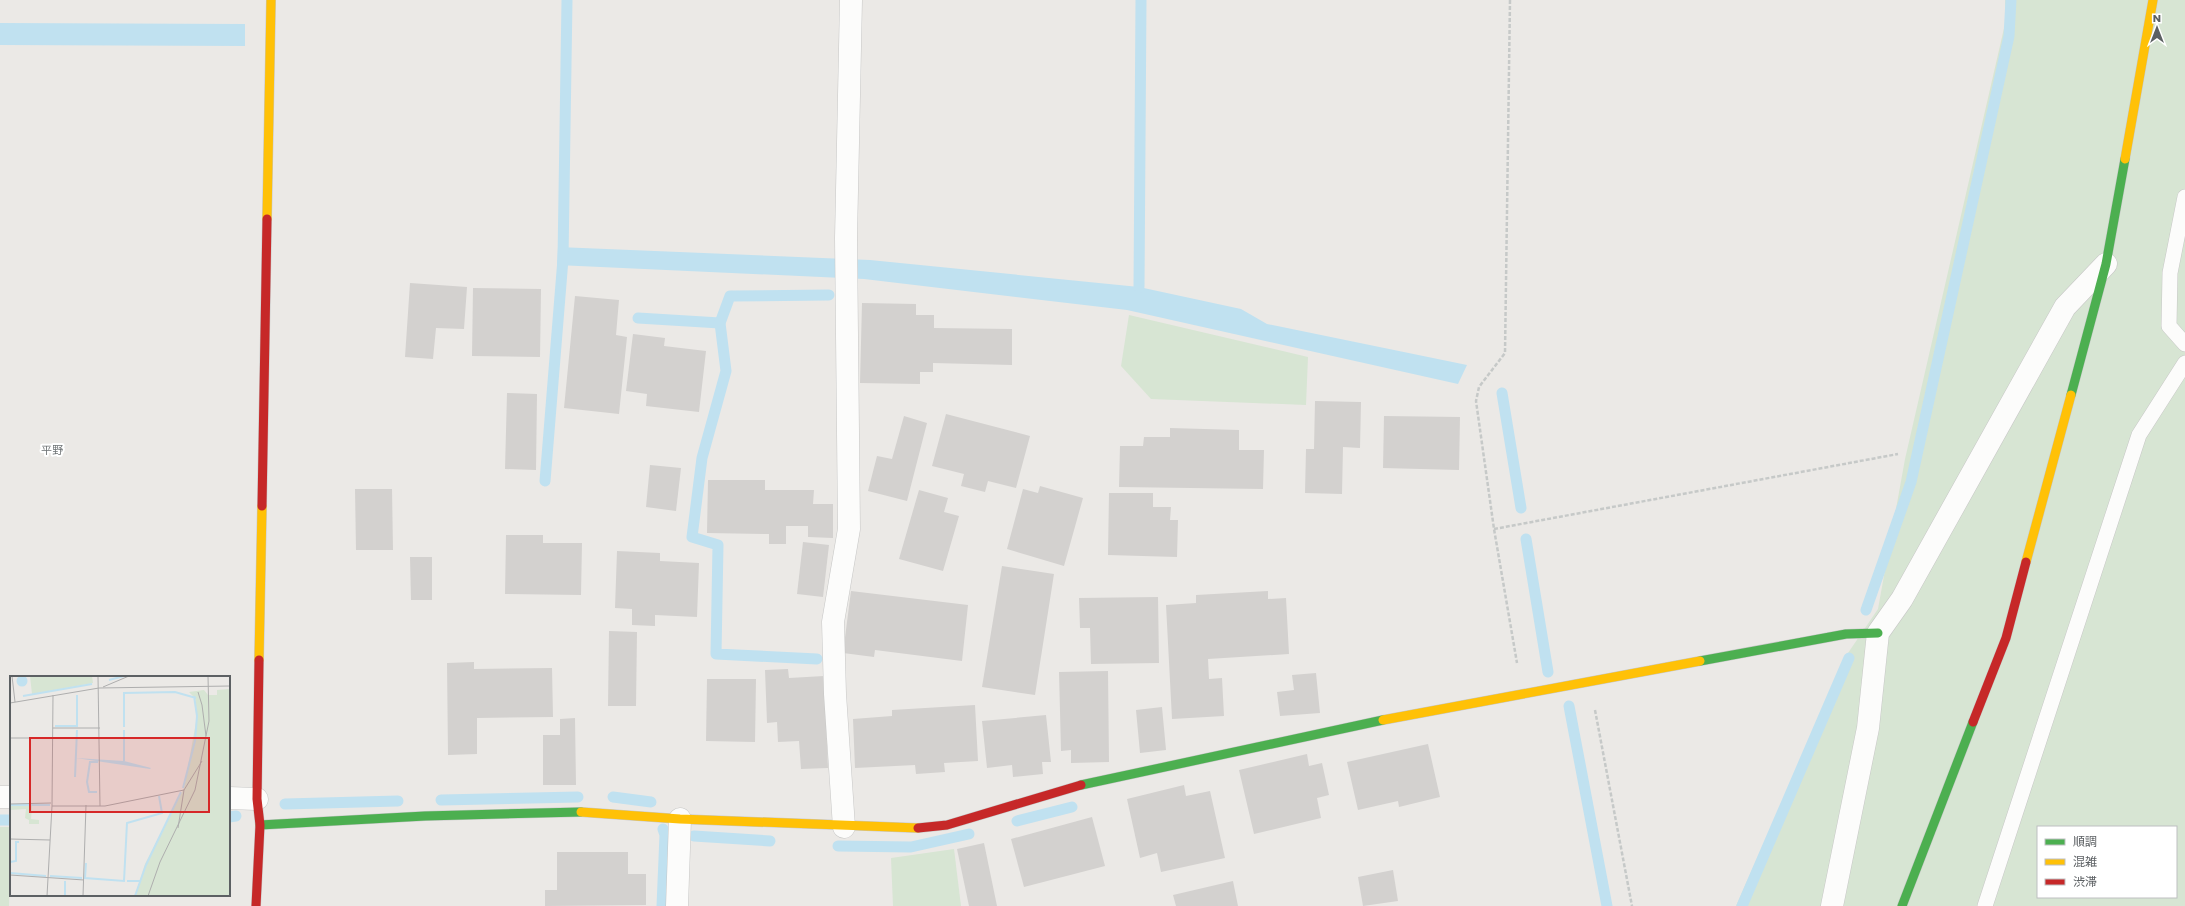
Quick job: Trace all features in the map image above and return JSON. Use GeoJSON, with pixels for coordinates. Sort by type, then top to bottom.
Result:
{"type":"FeatureCollection","features":[{"type":"Feature","properties":{"kind":"street"},"geometry":{"type":"LineString","coordinates":[[256,906],[260,825],[257,799],[271,0]]}},
{"type":"Feature","properties":{"kind":"street"},"geometry":{"type":"LineString","coordinates":[[844,827],[835,694],[833,622],[849,529],[846,238],[851,0]]}},
{"type":"Feature","properties":{"kind":"street"},"geometry":{"type":"LineString","coordinates":[[1902,906],[2006,638],[2106,264],[2152,2]]}},
{"type":"Feature","properties":{"kind":"street"},"geometry":{"type":"LineString","coordinates":[[1832,906],[1868,728],[1878,634],[1902,599],[2065,307],[2106,264]]}},
{"type":"Feature","properties":{"kind":"street"},"geometry":{"type":"LineString","coordinates":[[260,825],[425,816],[597,812],[680,819],[844,827],[913,829],[947,825],[1063,789],[1348,728],[1522,693],[1846,634],[1878,634]]}},
{"type":"Feature","properties":{"kind":"street"},"geometry":{"type":"LineString","coordinates":[[230,798],[257,799]]}},
{"type":"Feature","properties":{"kind":"street"},"geometry":{"type":"LineString","coordinates":[[677,906],[680,819]]}},
{"type":"Feature","properties":{"kind":"lane"},"geometry":{"type":"LineString","coordinates":[[2185,198],[2170,273],[2169,326],[2185,344]]}},
{"type":"Feature","properties":{"kind":"lane"},"geometry":{"type":"LineString","coordinates":[[1985,906],[2139,435],[2185,363]]}},
{"type":"Feature","properties":{"kind":"path"},"geometry":{"type":"LineString","coordinates":[[1510,0],[1505,353],[1479,387],[1476,401],[1494,529],[1522,693]]}},
{"type":"Feature","properties":{"kind":"path"},"geometry":{"type":"LineString","coordinates":[[1494,529],[1898,454]]}},
{"type":"Feature","properties":{"kind":"path"},"geometry":{"type":"LineString","coordinates":[[1589,682],[1632,906]]}},
{"type":"Feature","properties":{"kind":"green space"},"geometry":{"type":"Polygon","coordinates":[[[2005,0],[2185,0],[2185,906],[1736,906],[1848,653],[1878,609],[1905,459],[2005,24],[2005,0]]]}},
{"type":"Feature","properties":{"kind":"green space"},"geometry":{"type":"Polygon","coordinates":[[[1129,315],[1308,357],[1306,405],[1151,399],[1121,366],[1129,315]]]}},
{"type":"Feature","properties":{"kind":"green space"},"geometry":{"type":"Polygon","coordinates":[[[0,827],[10,827],[9,906],[0,906],[0,827]]]}},
{"type":"Feature","properties":{"kind":"green space"},"geometry":{"type":"Polygon","coordinates":[[[954,849],[961,906],[893,906],[891,858],[954,849]]]}},
{"type":"Feature","properties":{"kind":"water"},"geometry":{"type":"Polygon","coordinates":[[[0,23],[245,24],[245,46],[0,45],[0,23]]]}},
{"type":"Feature","properties":{"kind":"water"},"geometry":{"type":"Polygon","coordinates":[[[558,247],[870,260],[1139,287],[1241,309],[1267,324],[1467,365],[1458,384],[1127,310],[864,279],[557,265],[558,247]]]}},
{"type":"Feature","properties":{"kind":"building"},"geometry":{"type":"Polygon","coordinates":[[[410,283],[467,287],[464,329],[436,328],[433,359],[405,357],[410,283]]]}},
{"type":"Feature","properties":{"kind":"building"},"geometry":{"type":"Polygon","coordinates":[[[473,288],[541,289],[540,357],[472,356],[473,288]]]}},
{"type":"Feature","properties":{"kind":"building"},"geometry":{"type":"Polygon","coordinates":[[[575,296],[619,300],[616,335],[627,337],[619,414],[564,408],[575,296]]]}},
{"type":"Feature","properties":{"kind":"building"},"geometry":{"type":"Polygon","coordinates":[[[862,303],[916,304],[916,315],[934,315],[934,328],[1012,329],[1012,365],[933,363],[933,372],[920,372],[920,384],[860,383],[862,303]]]}},
{"type":"Feature","properties":{"kind":"building"},"geometry":{"type":"Polygon","coordinates":[[[633,334],[665,338],[664,346],[706,351],[699,412],[646,406],[647,394],[626,391],[633,334]]]}},
{"type":"Feature","properties":{"kind":"building"},"geometry":{"type":"Polygon","coordinates":[[[507,393],[537,394],[536,470],[505,469],[507,393]]]}},
{"type":"Feature","properties":{"kind":"building"},"geometry":{"type":"Polygon","coordinates":[[[1315,401],[1361,402],[1360,448],[1343,447],[1342,494],[1305,493],[1306,449],[1314,449],[1315,401]]]}},
{"type":"Feature","properties":{"kind":"building"},"geometry":{"type":"Polygon","coordinates":[[[946,414],[1030,436],[1016,488],[988,481],[985,492],[961,486],[964,474],[932,466],[946,414]]]}},
{"type":"Feature","properties":{"kind":"building"},"geometry":{"type":"Polygon","coordinates":[[[904,416],[927,423],[907,501],[868,491],[877,456],[892,459],[904,416]]]}},
{"type":"Feature","properties":{"kind":"building"},"geometry":{"type":"Polygon","coordinates":[[[1384,416],[1460,417],[1459,470],[1383,468],[1384,416]]]}},
{"type":"Feature","properties":{"kind":"building"},"geometry":{"type":"Polygon","coordinates":[[[1170,428],[1239,430],[1239,450],[1264,450],[1263,489],[1119,487],[1120,446],[1143,446],[1144,437],[1170,437],[1170,428]]]}},
{"type":"Feature","properties":{"kind":"building"},"geometry":{"type":"Polygon","coordinates":[[[650,465],[681,468],[676,511],[646,507],[650,465]]]}},
{"type":"Feature","properties":{"kind":"building"},"geometry":{"type":"Polygon","coordinates":[[[708,480],[765,480],[765,490],[814,490],[813,504],[833,504],[833,538],[808,537],[808,526],[786,526],[786,544],[769,544],[769,534],[707,533],[708,480]]]}},
{"type":"Feature","properties":{"kind":"building"},"geometry":{"type":"Polygon","coordinates":[[[1040,486],[1083,498],[1064,566],[1007,549],[1023,489],[1038,493],[1040,486]]]}},
{"type":"Feature","properties":{"kind":"building"},"geometry":{"type":"Polygon","coordinates":[[[355,489],[392,489],[393,550],[356,550],[355,489]]]}},
{"type":"Feature","properties":{"kind":"building"},"geometry":{"type":"Polygon","coordinates":[[[919,490],[948,498],[944,512],[959,516],[943,571],[899,559],[919,490]]]}},
{"type":"Feature","properties":{"kind":"building"},"geometry":{"type":"Polygon","coordinates":[[[1109,493],[1153,493],[1153,507],[1171,507],[1170,520],[1178,520],[1177,557],[1108,555],[1109,493]]]}},
{"type":"Feature","properties":{"kind":"building"},"geometry":{"type":"Polygon","coordinates":[[[506,535],[543,535],[543,543],[582,543],[581,595],[505,594],[506,535]]]}},
{"type":"Feature","properties":{"kind":"building"},"geometry":{"type":"Polygon","coordinates":[[[803,542],[829,545],[823,597],[797,594],[803,542]]]}},
{"type":"Feature","properties":{"kind":"building"},"geometry":{"type":"Polygon","coordinates":[[[617,551],[660,553],[660,561],[699,563],[697,617],[655,615],[655,626],[632,625],[632,609],[615,608],[617,551]]]}},
{"type":"Feature","properties":{"kind":"building"},"geometry":{"type":"Polygon","coordinates":[[[410,557],[432,557],[432,600],[411,600],[410,557]]]}},
{"type":"Feature","properties":{"kind":"building"},"geometry":{"type":"Polygon","coordinates":[[[1002,566],[1054,574],[1035,695],[982,687],[1002,566]]]}},
{"type":"Feature","properties":{"kind":"building"},"geometry":{"type":"Polygon","coordinates":[[[851,591],[968,605],[962,661],[875,650],[874,657],[843,653],[851,591]]]}},
{"type":"Feature","properties":{"kind":"building"},"geometry":{"type":"Polygon","coordinates":[[[1268,591],[1268,599],[1286,598],[1289,654],[1208,659],[1209,679],[1222,678],[1224,716],[1172,719],[1166,605],[1196,603],[1196,595],[1268,591]]]}},
{"type":"Feature","properties":{"kind":"building"},"geometry":{"type":"Polygon","coordinates":[[[1158,597],[1159,663],[1091,664],[1090,628],[1080,628],[1079,598],[1158,597]]]}},
{"type":"Feature","properties":{"kind":"building"},"geometry":{"type":"Polygon","coordinates":[[[609,631],[637,632],[636,706],[608,706],[609,631]]]}},
{"type":"Feature","properties":{"kind":"building"},"geometry":{"type":"Polygon","coordinates":[[[474,662],[474,669],[552,668],[553,717],[477,718],[477,754],[448,755],[447,663],[474,662]]]}},
{"type":"Feature","properties":{"kind":"building"},"geometry":{"type":"Polygon","coordinates":[[[788,669],[789,678],[824,676],[828,768],[801,769],[799,741],[778,742],[777,722],[767,723],[765,670],[788,669]]]}},
{"type":"Feature","properties":{"kind":"building"},"geometry":{"type":"Polygon","coordinates":[[[1108,671],[1109,762],[1071,763],[1071,750],[1061,751],[1059,672],[1108,671]]]}},
{"type":"Feature","properties":{"kind":"building"},"geometry":{"type":"Polygon","coordinates":[[[1316,673],[1320,713],[1280,716],[1277,692],[1294,690],[1292,675],[1316,673]]]}},
{"type":"Feature","properties":{"kind":"building"},"geometry":{"type":"Polygon","coordinates":[[[707,679],[756,679],[755,742],[706,741],[707,679]]]}},
{"type":"Feature","properties":{"kind":"building"},"geometry":{"type":"Polygon","coordinates":[[[975,705],[978,761],[944,763],[945,772],[916,774],[915,765],[855,768],[853,719],[892,716],[892,710],[975,705]]]}},
{"type":"Feature","properties":{"kind":"building"},"geometry":{"type":"Polygon","coordinates":[[[1162,707],[1166,750],[1140,753],[1136,710],[1162,707]]]}},
{"type":"Feature","properties":{"kind":"building"},"geometry":{"type":"Polygon","coordinates":[[[1046,715],[1051,762],[1042,762],[1043,774],[1013,777],[1012,765],[987,768],[982,721],[1046,715]]]}},
{"type":"Feature","properties":{"kind":"building"},"geometry":{"type":"Polygon","coordinates":[[[575,718],[576,785],[543,785],[543,735],[560,735],[560,719],[575,718]]]}},
{"type":"Feature","properties":{"kind":"building"},"geometry":{"type":"Polygon","coordinates":[[[1428,744],[1440,797],[1399,807],[1398,801],[1358,810],[1347,762],[1428,744]]]}},
{"type":"Feature","properties":{"kind":"building"},"geometry":{"type":"Polygon","coordinates":[[[1307,754],[1309,766],[1322,763],[1329,795],[1317,798],[1321,818],[1254,834],[1239,770],[1307,754]]]}},
{"type":"Feature","properties":{"kind":"building"},"geometry":{"type":"Polygon","coordinates":[[[1184,785],[1186,796],[1210,791],[1225,858],[1161,872],[1157,853],[1140,858],[1127,799],[1184,785]]]}},
{"type":"Feature","properties":{"kind":"building"},"geometry":{"type":"Polygon","coordinates":[[[1092,817],[1105,866],[1024,887],[1011,839],[1092,817]]]}},
{"type":"Feature","properties":{"kind":"building"},"geometry":{"type":"Polygon","coordinates":[[[984,843],[997,906],[969,906],[957,849],[984,843]]]}},
{"type":"Feature","properties":{"kind":"building"},"geometry":{"type":"Polygon","coordinates":[[[557,852],[628,852],[628,874],[646,874],[646,905],[545,906],[545,890],[557,890],[557,852]]]}},
{"type":"Feature","properties":{"kind":"building"},"geometry":{"type":"Polygon","coordinates":[[[1393,870],[1398,901],[1363,906],[1358,877],[1393,870]]]}},
{"type":"Feature","properties":{"kind":"building"},"geometry":{"type":"Polygon","coordinates":[[[1233,881],[1238,906],[1176,906],[1173,895],[1233,881]]]}},
{"type":"Feature","properties":{"kind":"waterway"},"geometry":{"type":"LineString","coordinates":[[545,481],[563,259],[567,0]]}},
{"type":"Feature","properties":{"kind":"waterway"},"geometry":{"type":"LineString","coordinates":[[1139,287],[1141,0]]}},
{"type":"Feature","properties":{"kind":"waterway"},"geometry":{"type":"LineString","coordinates":[[1866,610],[1911,482],[2009,36],[2011,0]]}},
{"type":"Feature","properties":{"kind":"waterway"},"geometry":{"type":"LineString","coordinates":[[817,659],[716,654],[718,545],[692,537],[702,458],[726,371],[720,323],[730,296],[829,295]]}},
{"type":"Feature","properties":{"kind":"waterway"},"geometry":{"type":"LineString","coordinates":[[638,318],[720,323]]}},
{"type":"Feature","properties":{"kind":"waterway"},"geometry":{"type":"LineString","coordinates":[[1502,393],[1521,508]]}},
{"type":"Feature","properties":{"kind":"waterway"},"geometry":{"type":"LineString","coordinates":[[1526,539],[1548,672]]}},
{"type":"Feature","properties":{"kind":"waterway"},"geometry":{"type":"LineString","coordinates":[[1742,906],[1849,658]]}},
{"type":"Feature","properties":{"kind":"waterway"},"geometry":{"type":"LineString","coordinates":[[1569,706],[1607,906]]}},
{"type":"Feature","properties":{"kind":"waterway"},"geometry":{"type":"LineString","coordinates":[[441,800],[578,797]]}},
{"type":"Feature","properties":{"kind":"waterway"},"geometry":{"type":"LineString","coordinates":[[613,797],[651,802]]}},
{"type":"Feature","properties":{"kind":"waterway"},"geometry":{"type":"LineString","coordinates":[[285,804],[398,801]]}},
{"type":"Feature","properties":{"kind":"waterway"},"geometry":{"type":"LineString","coordinates":[[1017,821],[1072,807]]}},
{"type":"Feature","properties":{"kind":"waterway"},"geometry":{"type":"LineString","coordinates":[[230,817],[236,816]]}},
{"type":"Feature","properties":{"kind":"waterway"},"geometry":{"type":"LineString","coordinates":[[0,820],[10,820]]}},
{"type":"Feature","properties":{"kind":"waterway"},"geometry":{"type":"LineString","coordinates":[[662,906],[665,835],[663,829]]}},
{"type":"Feature","properties":{"kind":"waterway"},"geometry":{"type":"LineString","coordinates":[[838,846],[911,847],[969,834]]}},
{"type":"Feature","properties":{"kind":"waterway"},"geometry":{"type":"LineString","coordinates":[[694,836],[770,841]]}},
{"type":"Feature","properties":{"kind":"traffic: fast"},"geometry":{"type":"LineString","coordinates":[[2071,395],[2106,264],[2125,159]]}},
{"type":"Feature","properties":{"kind":"traffic: fast"},"geometry":{"type":"LineString","coordinates":[[1700,661],[1846,634],[1878,633]]}},
{"type":"Feature","properties":{"kind":"traffic: fast"},"geometry":{"type":"LineString","coordinates":[[1081,785],[1383,720]]}},
{"type":"Feature","properties":{"kind":"traffic: fast"},"geometry":{"type":"LineString","coordinates":[[1902,906],[1973,722]]}},
{"type":"Feature","properties":{"kind":"traffic: fast"},"geometry":{"type":"LineString","coordinates":[[260,825],[425,816],[581,812]]}},
{"type":"Feature","properties":{"kind":"traffic: slow"},"geometry":{"type":"LineString","coordinates":[[267,219],[271,0]]}},
{"type":"Feature","properties":{"kind":"traffic: slow"},"geometry":{"type":"LineString","coordinates":[[2125,159],[2153,0]]}},
{"type":"Feature","properties":{"kind":"traffic: slow"},"geometry":{"type":"LineString","coordinates":[[2026,562],[2071,395]]}},
{"type":"Feature","properties":{"kind":"traffic: slow"},"geometry":{"type":"LineString","coordinates":[[259,660],[262,506]]}},
{"type":"Feature","properties":{"kind":"traffic: slow"},"geometry":{"type":"LineString","coordinates":[[1383,720],[1700,661]]}},
{"type":"Feature","properties":{"kind":"traffic: slow"},"geometry":{"type":"LineString","coordinates":[[581,812],[680,819],[918,828]]}},
{"type":"Feature","properties":{"kind":"traffic: jam"},"geometry":{"type":"LineString","coordinates":[[262,506],[267,219]]}},
{"type":"Feature","properties":{"kind":"traffic: jam"},"geometry":{"type":"LineString","coordinates":[[1973,722],[2006,638],[2026,562]]}},
{"type":"Feature","properties":{"kind":"traffic: jam"},"geometry":{"type":"LineString","coordinates":[[256,906],[260,825],[257,799],[259,660]]}},
{"type":"Feature","properties":{"kind":"traffic: jam"},"geometry":{"type":"LineString","coordinates":[[918,828],[947,825],[1081,785]]}},
{"type":"Feature","properties":{"kind":"district","name":"平野"},"geometry":{"type":"Point","coordinates":[52,450]}}]}
